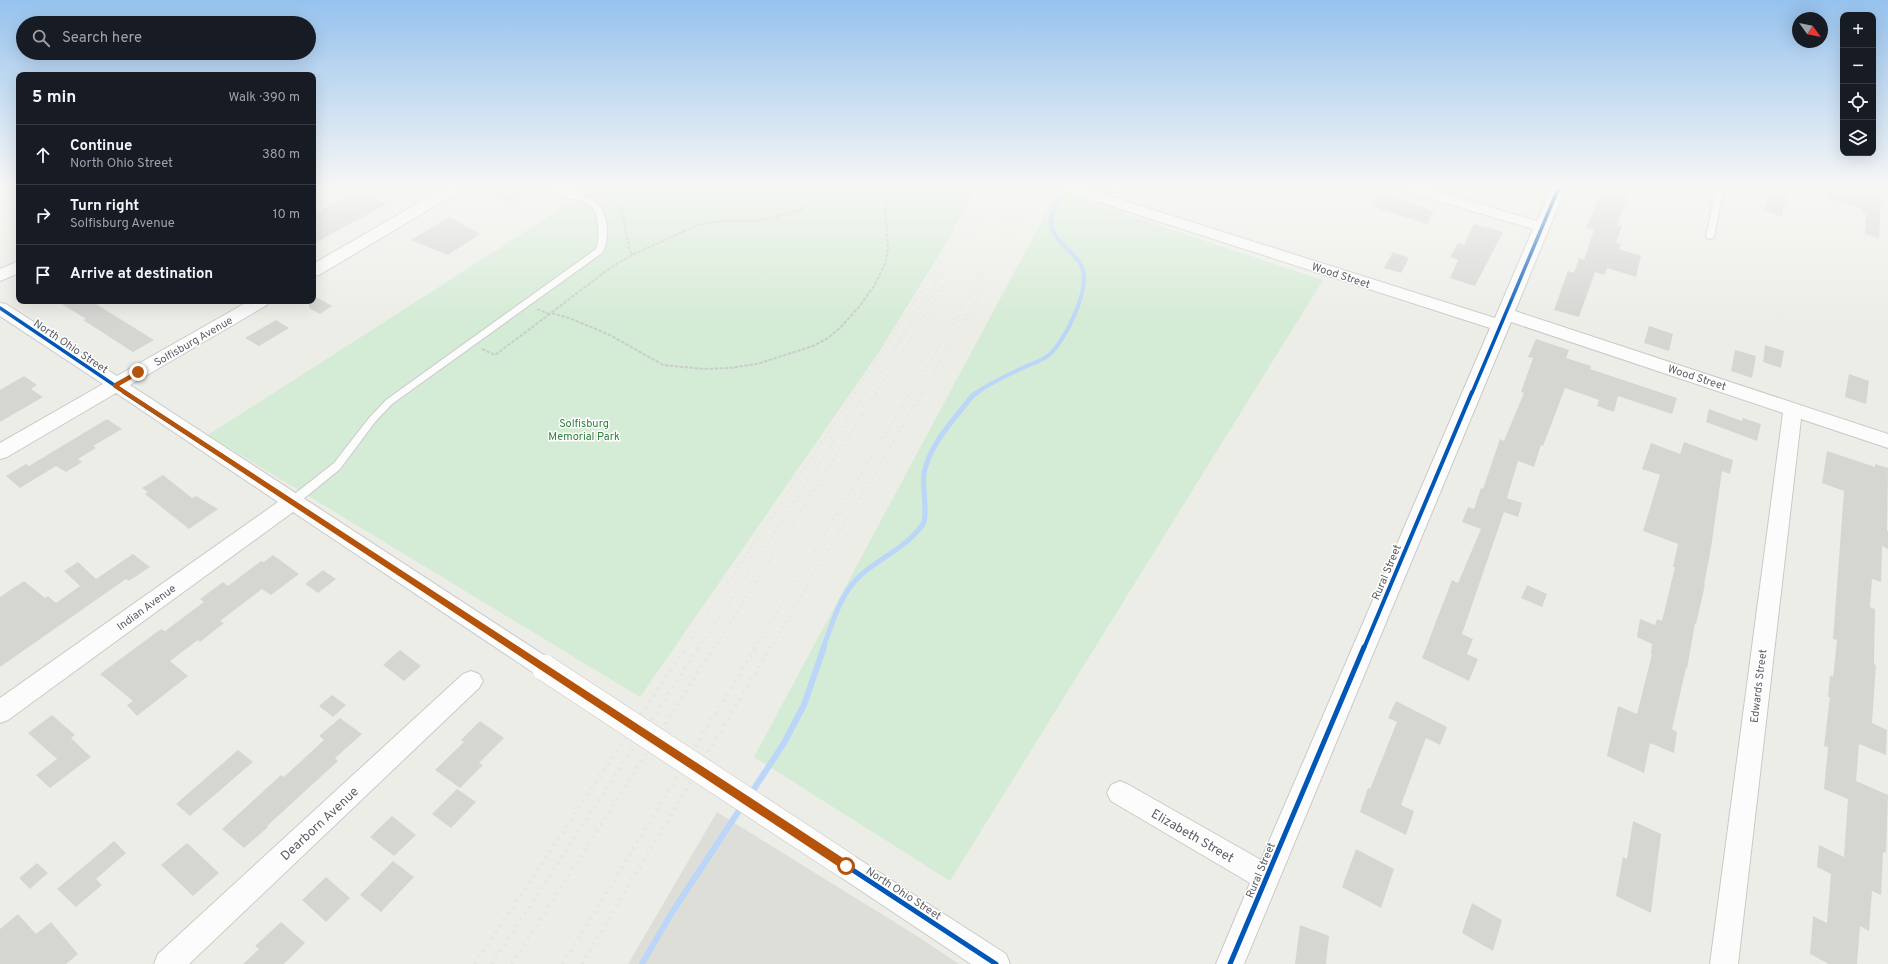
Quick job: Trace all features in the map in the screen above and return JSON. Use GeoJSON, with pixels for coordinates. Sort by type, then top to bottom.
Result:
{"type":"FeatureCollection","features":[{"type":"Feature","properties":{"kind":"street"},"geometry":{"type":"LineString","coordinates":[[316,269],[380,232]]}},
{"type":"Feature","properties":{"kind":"street","name":"Wood Street"},"geometry":{"type":"LineString","coordinates":[[1212,232],[1793,409],[1888,441]]}},
{"type":"Feature","properties":{"kind":"street","name":"Rural Street"},"geometry":{"type":"LineString","coordinates":[[1230,964],[1540,232]]}},
{"type":"Feature","properties":{"kind":"street"},"geometry":{"type":"LineString","coordinates":[[0,276],[16,268]]}},
{"type":"Feature","properties":{"kind":"street","name":"Solfisburg Avenue"},"geometry":{"type":"LineString","coordinates":[[0,452],[256,304]]}},
{"type":"Feature","properties":{"kind":"street","name":"North Ohio Street"},"geometry":{"type":"LineString","coordinates":[[0,308],[115,386],[996,964]]}},
{"type":"Feature","properties":{"kind":"street","name":"Edwards Street"},"geometry":{"type":"LineString","coordinates":[[1724,964],[1793,409]]}},
{"type":"Feature","properties":{"kind":"street","name":"Indian Avenue"},"geometry":{"type":"LineString","coordinates":[[0,712],[292,502]]}},
{"type":"Feature","properties":{"kind":"street","name":"Dearborn Avenue"},"geometry":{"type":"LineString","coordinates":[[168,964],[471,682]]}},
{"type":"Feature","properties":{"kind":"street","name":"Elizabeth Street"},"geometry":{"type":"LineString","coordinates":[[1120,793],[1266,878]]}},
{"type":"Feature","properties":{"kind":"lane"},"geometry":{"type":"LineString","coordinates":[[292,502],[337,466],[372,420],[389,402],[599,251],[603,244],[602,232]]}},
{"type":"Feature","properties":{"kind":"lane"},"geometry":{"type":"LineString","coordinates":[[1710,237],[1711,232]]}},
{"type":"Feature","properties":{"kind":"path"},"geometry":{"type":"LineString","coordinates":[[626,232],[632,255]]}},
{"type":"Feature","properties":{"kind":"path"},"geometry":{"type":"LineString","coordinates":[[469,343],[495,355],[610,268],[632,255],[684,232]]}},
{"type":"Feature","properties":{"kind":"path"},"geometry":{"type":"LineString","coordinates":[[551,313],[569,318],[610,335],[629,347],[655,359],[663,365],[704,369],[729,368],[757,364],[813,346],[828,338],[840,328],[859,307],[874,286],[884,264],[888,249],[887,232]]}},
{"type":"Feature","properties":{"kind":"shaded area"},"geometry":{"type":"Polygon","coordinates":[[[717,812],[917,936],[959,964],[628,964],[717,812]]]}},
{"type":"Feature","properties":{"kind":"green space","name":"Solfisburg Memorial Park"},"geometry":{"type":"Polygon","coordinates":[[[525,232],[952,232],[879,352],[640,697],[208,435],[525,232]]]}},
{"type":"Feature","properties":{"kind":"green space"},"geometry":{"type":"Polygon","coordinates":[[[1036,232],[1178,232],[1323,280],[950,881],[754,757],[1036,232]]]}},
{"type":"Feature","properties":{"kind":"building"},"geometry":{"type":"Polygon","coordinates":[[[316,232],[335,232],[316,242],[316,232]]]}},
{"type":"Feature","properties":{"kind":"building"},"geometry":{"type":"Polygon","coordinates":[[[425,232],[476,232],[480,234],[448,255],[411,240],[425,232]]]}},
{"type":"Feature","properties":{"kind":"building"},"geometry":{"type":"Polygon","coordinates":[[[1470,232],[1503,232],[1475,286],[1450,278],[1458,260],[1450,257],[1458,243],[1464,245],[1470,232]]]}},
{"type":"Feature","properties":{"kind":"building"},"geometry":{"type":"Polygon","coordinates":[[[1593,232],[1620,232],[1616,243],[1621,244],[1619,249],[1641,256],[1636,277],[1607,268],[1604,275],[1595,272],[1579,317],[1554,310],[1568,271],[1574,273],[1579,258],[1584,260],[1593,232]]]}},
{"type":"Feature","properties":{"kind":"building"},"geometry":{"type":"Polygon","coordinates":[[[1865,232],[1879,232],[1879,238],[1865,234],[1865,232]]]}},
{"type":"Feature","properties":{"kind":"building"},"geometry":{"type":"Polygon","coordinates":[[[1393,252],[1409,258],[1401,273],[1384,268],[1393,252]]]}},
{"type":"Feature","properties":{"kind":"building"},"geometry":{"type":"Polygon","coordinates":[[[316,297],[332,306],[320,314],[309,308],[309,304],[316,304],[316,297]]]}},
{"type":"Feature","properties":{"kind":"building"},"geometry":{"type":"Polygon","coordinates":[[[62,304],[96,304],[154,340],[133,352],[83,320],[86,319],[62,304]]]}},
{"type":"Feature","properties":{"kind":"building"},"geometry":{"type":"Polygon","coordinates":[[[276,320],[289,328],[259,346],[245,338],[276,320]]]}},
{"type":"Feature","properties":{"kind":"building"},"geometry":{"type":"Polygon","coordinates":[[[1649,326],[1673,334],[1669,351],[1644,343],[1649,326]]]}},
{"type":"Feature","properties":{"kind":"building"},"geometry":{"type":"Polygon","coordinates":[[[1536,339],[1569,350],[1566,358],[1591,366],[1590,369],[1677,398],[1672,414],[1618,396],[1614,412],[1597,406],[1599,400],[1565,388],[1543,446],[1541,445],[1534,467],[1518,461],[1507,498],[1522,503],[1518,517],[1504,512],[1462,634],[1473,639],[1467,654],[1478,659],[1469,681],[1422,658],[1452,580],[1458,583],[1481,529],[1462,522],[1468,507],[1474,509],[1481,488],[1483,489],[1500,439],[1504,441],[1524,393],[1521,392],[1533,358],[1528,357],[1536,339]]]}},
{"type":"Feature","properties":{"kind":"building"},"geometry":{"type":"Polygon","coordinates":[[[1765,345],[1784,351],[1781,368],[1763,362],[1765,345]]]}},
{"type":"Feature","properties":{"kind":"building"},"geometry":{"type":"Polygon","coordinates":[[[1735,350],[1756,356],[1752,378],[1731,371],[1735,350]]]}},
{"type":"Feature","properties":{"kind":"building"},"geometry":{"type":"Polygon","coordinates":[[[1849,374],[1869,381],[1866,404],[1845,397],[1849,374]]]}},
{"type":"Feature","properties":{"kind":"building"},"geometry":{"type":"Polygon","coordinates":[[[24,376],[37,385],[31,389],[43,397],[0,422],[0,390],[24,376]]]}},
{"type":"Feature","properties":{"kind":"building"},"geometry":{"type":"Polygon","coordinates":[[[1709,409],[1742,421],[1743,418],[1761,424],[1757,441],[1706,422],[1709,409]]]}},
{"type":"Feature","properties":{"kind":"building"},"geometry":{"type":"Polygon","coordinates":[[[107,419],[122,429],[93,446],[96,448],[78,459],[82,462],[66,472],[56,466],[20,488],[6,476],[26,464],[29,466],[107,419]]]}},
{"type":"Feature","properties":{"kind":"building"},"geometry":{"type":"Polygon","coordinates":[[[1684,442],[1733,460],[1730,474],[1722,471],[1705,585],[1696,624],[1695,623],[1687,669],[1686,668],[1672,729],[1677,732],[1674,753],[1650,743],[1644,773],[1607,756],[1618,706],[1637,714],[1652,654],[1652,644],[1637,637],[1640,619],[1655,625],[1657,619],[1662,621],[1675,567],[1673,567],[1678,544],[1643,531],[1660,475],[1642,469],[1651,443],[1680,454],[1684,442]]]}},
{"type":"Feature","properties":{"kind":"building"},"geometry":{"type":"Polygon","coordinates":[[[1827,451],[1875,467],[1875,464],[1888,468],[1888,549],[1882,546],[1881,582],[1872,579],[1870,607],[1875,609],[1874,664],[1876,665],[1872,723],[1887,730],[1886,755],[1859,744],[1856,781],[1888,795],[1886,853],[1883,852],[1881,895],[1872,891],[1869,931],[1860,926],[1857,964],[1829,964],[1810,954],[1813,916],[1827,923],[1831,874],[1817,867],[1819,845],[1844,857],[1848,799],[1824,789],[1828,747],[1824,746],[1830,697],[1828,697],[1830,675],[1833,677],[1837,640],[1833,639],[1844,491],[1822,483],[1827,451]]]}},
{"type":"Feature","properties":{"kind":"building"},"geometry":{"type":"Polygon","coordinates":[[[163,475],[192,498],[196,496],[218,509],[189,529],[145,494],[148,492],[142,488],[163,475]]]}},
{"type":"Feature","properties":{"kind":"building"},"geometry":{"type":"Polygon","coordinates":[[[133,554],[150,567],[129,581],[126,579],[0,667],[0,597],[24,581],[45,598],[48,596],[56,603],[80,586],[64,571],[78,562],[96,579],[133,554]]]}},
{"type":"Feature","properties":{"kind":"building"},"geometry":{"type":"Polygon","coordinates":[[[273,555],[299,574],[271,595],[262,589],[220,621],[224,623],[200,642],[198,640],[170,661],[188,676],[137,716],[127,705],[133,701],[100,674],[161,629],[165,631],[204,602],[200,599],[223,582],[228,586],[261,561],[264,562],[273,555]]]}},
{"type":"Feature","properties":{"kind":"building"},"geometry":{"type":"Polygon","coordinates":[[[323,570],[336,579],[318,593],[305,584],[323,570]]]}},
{"type":"Feature","properties":{"kind":"building"},"geometry":{"type":"Polygon","coordinates":[[[1527,585],[1547,594],[1542,607],[1521,598],[1527,585]]]}},
{"type":"Feature","properties":{"kind":"building"},"geometry":{"type":"Polygon","coordinates":[[[400,650],[421,666],[404,681],[383,665],[400,650]]]}},
{"type":"Feature","properties":{"kind":"building"},"geometry":{"type":"Polygon","coordinates":[[[332,695],[346,705],[333,717],[319,706],[332,695]]]}},
{"type":"Feature","properties":{"kind":"building"},"geometry":{"type":"Polygon","coordinates":[[[1396,701],[1447,727],[1440,745],[1426,738],[1401,805],[1414,811],[1406,835],[1360,812],[1368,788],[1370,789],[1397,722],[1388,718],[1396,701]]]}},
{"type":"Feature","properties":{"kind":"building"},"geometry":{"type":"Polygon","coordinates":[[[52,715],[75,735],[71,738],[91,757],[50,788],[36,775],[57,759],[28,733],[52,715]]]}},
{"type":"Feature","properties":{"kind":"building"},"geometry":{"type":"Polygon","coordinates":[[[340,718],[362,734],[335,758],[338,761],[267,826],[268,827],[244,848],[222,829],[281,775],[284,777],[324,740],[319,736],[340,718]]]}},
{"type":"Feature","properties":{"kind":"building"},"geometry":{"type":"Polygon","coordinates":[[[480,721],[504,738],[479,763],[483,765],[460,788],[435,770],[464,742],[461,740],[480,721]]]}},
{"type":"Feature","properties":{"kind":"building"},"geometry":{"type":"Polygon","coordinates":[[[238,750],[253,762],[190,816],[176,804],[238,750]]]}},
{"type":"Feature","properties":{"kind":"building"},"geometry":{"type":"Polygon","coordinates":[[[457,789],[476,802],[451,828],[432,814],[457,789]]]}},
{"type":"Feature","properties":{"kind":"building"},"geometry":{"type":"Polygon","coordinates":[[[392,816],[416,835],[394,856],[370,837],[392,816]]]}},
{"type":"Feature","properties":{"kind":"building"},"geometry":{"type":"Polygon","coordinates":[[[1633,821],[1661,834],[1651,913],[1616,896],[1623,857],[1627,859],[1633,821]]]}},
{"type":"Feature","properties":{"kind":"building"},"geometry":{"type":"Polygon","coordinates":[[[114,841],[126,853],[96,879],[102,885],[76,907],[57,889],[114,841]]]}},
{"type":"Feature","properties":{"kind":"building"},"geometry":{"type":"Polygon","coordinates":[[[187,843],[219,873],[193,896],[161,865],[187,843]]]}},
{"type":"Feature","properties":{"kind":"building"},"geometry":{"type":"Polygon","coordinates":[[[1356,849],[1394,869],[1381,908],[1342,887],[1356,849]]]}},
{"type":"Feature","properties":{"kind":"building"},"geometry":{"type":"Polygon","coordinates":[[[393,861],[414,877],[381,912],[360,895],[393,861]]]}},
{"type":"Feature","properties":{"kind":"building"},"geometry":{"type":"Polygon","coordinates":[[[37,863],[48,873],[30,889],[19,878],[37,863]]]}},
{"type":"Feature","properties":{"kind":"building"},"geometry":{"type":"Polygon","coordinates":[[[326,877],[350,898],[326,922],[302,900],[326,877]]]}},
{"type":"Feature","properties":{"kind":"building"},"geometry":{"type":"Polygon","coordinates":[[[1472,903],[1502,920],[1493,951],[1462,933],[1472,903]]]}},
{"type":"Feature","properties":{"kind":"building"},"geometry":{"type":"Polygon","coordinates":[[[18,914],[36,934],[51,922],[78,954],[66,964],[0,964],[0,929],[18,914]]]}},
{"type":"Feature","properties":{"kind":"building"},"geometry":{"type":"Polygon","coordinates":[[[281,922],[305,943],[284,964],[243,964],[259,949],[255,946],[281,922]]]}},
{"type":"Feature","properties":{"kind":"building"},"geometry":{"type":"Polygon","coordinates":[[[1300,925],[1329,936],[1326,964],[1295,964],[1300,925]]]}},
{"type":"Feature","properties":{"kind":"waterway"},"geometry":{"type":"LineString","coordinates":[[976,393],[1001,378],[1049,355],[1069,327],[1080,301],[1084,277],[1082,267],[1079,262],[1062,244],[1054,232]]}},
{"type":"Feature","properties":{"kind":"waterway"},"geometry":{"type":"LineString","coordinates":[[823,648],[838,608],[854,582],[862,574],[902,546],[923,524],[925,514],[924,473],[927,462],[944,432],[972,396],[978,392]]}},
{"type":"Feature","properties":{"kind":"waterway"},"geometry":{"type":"LineString","coordinates":[[750,795],[784,743],[804,705],[824,647]]}},
{"type":"Feature","properties":{"kind":"waterway"},"geometry":{"type":"LineString","coordinates":[[642,964],[671,914],[742,806]]}},
{"type":"Feature","properties":{"kind":"railway"},"geometry":{"type":"LineString","coordinates":[[855,393],[943,257],[957,232]]}},
{"type":"Feature","properties":{"kind":"railway"},"geometry":{"type":"LineString","coordinates":[[866,393],[950,260],[965,232]]}},
{"type":"Feature","properties":{"kind":"railway"},"geometry":{"type":"LineString","coordinates":[[876,393],[957,265],[974,232]]}},
{"type":"Feature","properties":{"kind":"railway"},"geometry":{"type":"LineString","coordinates":[[911,393],[977,284],[1003,232]]}},
{"type":"Feature","properties":{"kind":"railway"},"geometry":{"type":"LineString","coordinates":[[922,393],[1002,256],[1013,232]]}},
{"type":"Feature","properties":{"kind":"railway"},"geometry":{"type":"LineString","coordinates":[[685,648],[855,392]]}},
{"type":"Feature","properties":{"kind":"railway"},"geometry":{"type":"LineString","coordinates":[[699,648],[866,392]]}},
{"type":"Feature","properties":{"kind":"railway"},"geometry":{"type":"LineString","coordinates":[[714,648],[877,392]]}},
{"type":"Feature","properties":{"kind":"railway"},"geometry":{"type":"LineString","coordinates":[[755,648],[911,392]]}},
{"type":"Feature","properties":{"kind":"railway"},"geometry":{"type":"LineString","coordinates":[[770,648],[923,392]]}},
{"type":"Feature","properties":{"kind":"railway"},"geometry":{"type":"LineString","coordinates":[[475,964],[686,647]]}},
{"type":"Feature","properties":{"kind":"railway"},"geometry":{"type":"LineString","coordinates":[[492,964],[699,647]]}},
{"type":"Feature","properties":{"kind":"railway"},"geometry":{"type":"LineString","coordinates":[[512,964],[714,647]]}},
{"type":"Feature","properties":{"kind":"railway"},"geometry":{"type":"LineString","coordinates":[[563,964],[756,647]]}},
{"type":"Feature","properties":{"kind":"railway"},"geometry":{"type":"LineString","coordinates":[[582,964],[771,647]]}},
{"type":"Feature","properties":{"kind":"cycle path"},"geometry":{"type":"LineString","coordinates":[[1230,964],[1540,232]]}},
{"type":"Feature","properties":{"kind":"cycle path"},"geometry":{"type":"LineString","coordinates":[[0,308],[127,394],[996,964]]}},
{"type":"Feature","properties":{"kind":"route"},"geometry":{"type":"LineString","coordinates":[[138,372],[115,386],[846,866]]}}]}
